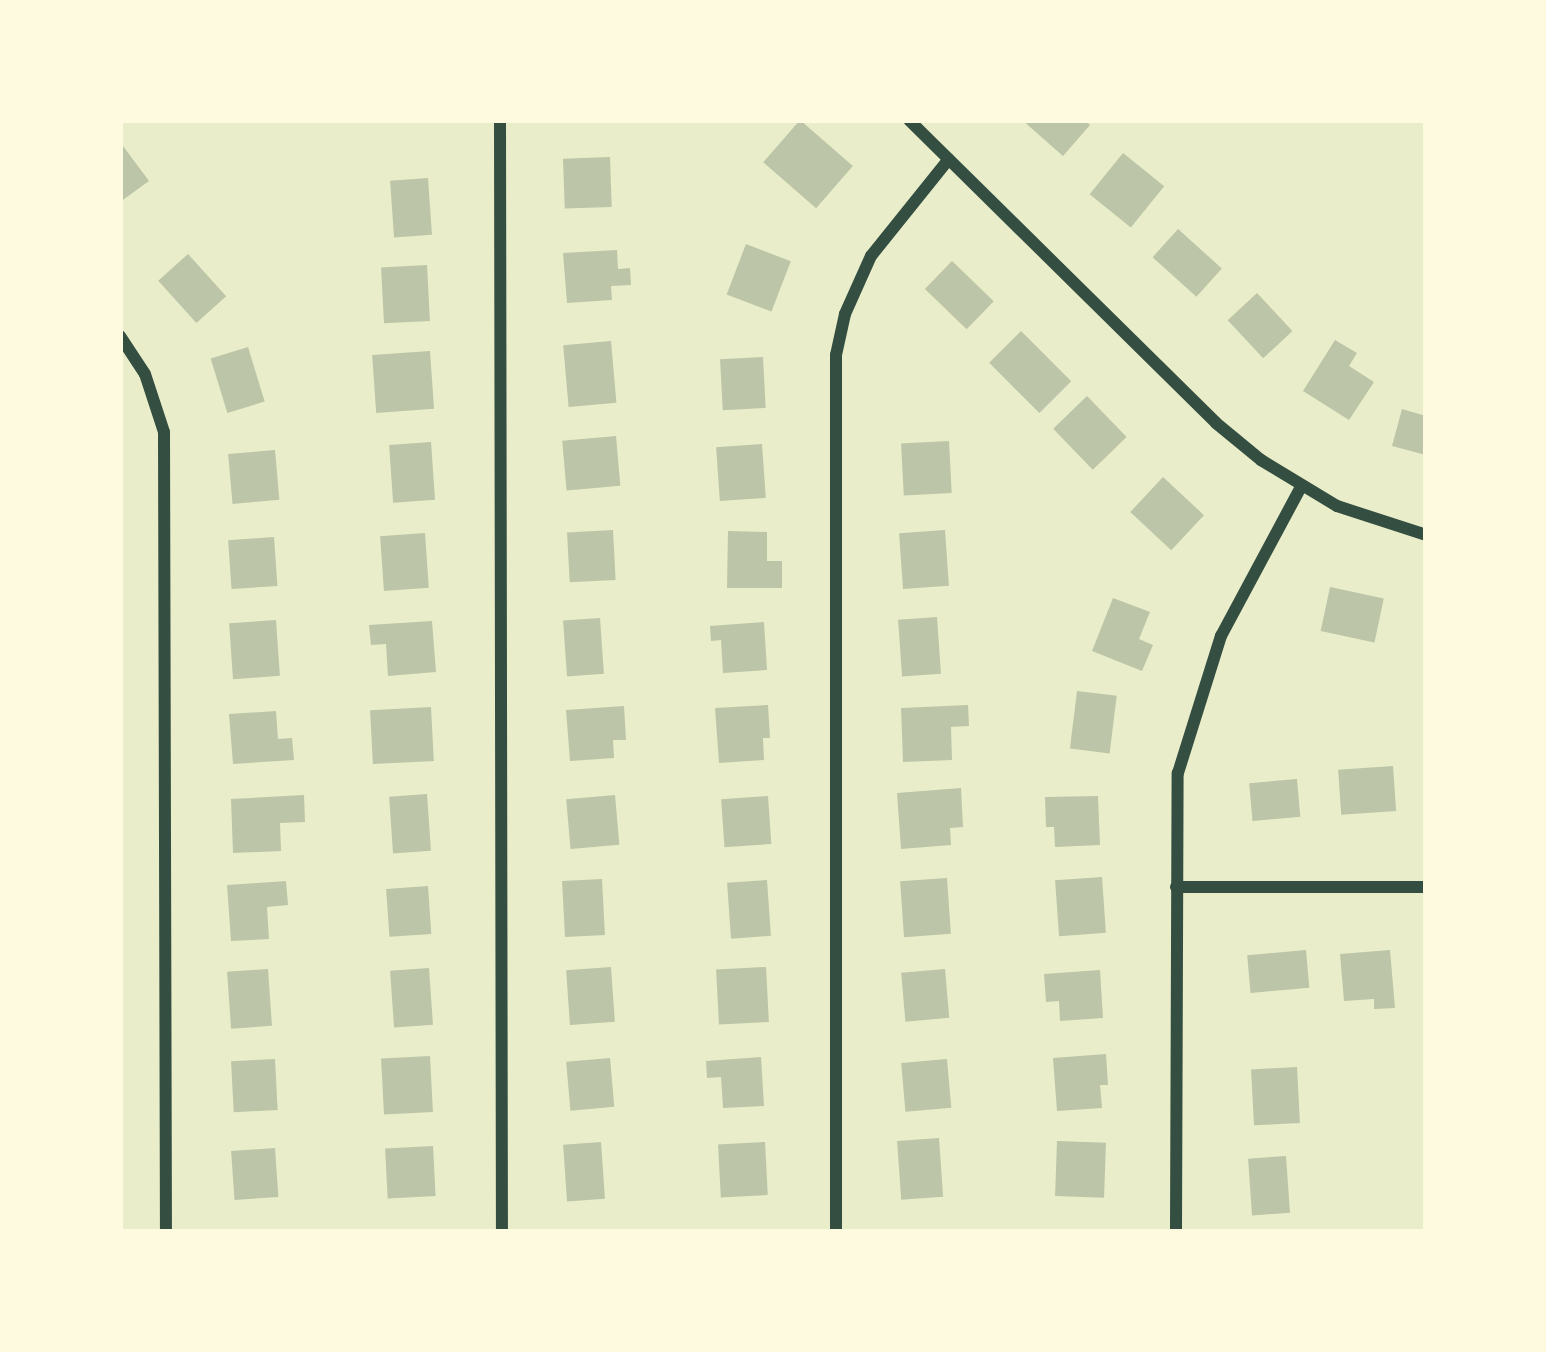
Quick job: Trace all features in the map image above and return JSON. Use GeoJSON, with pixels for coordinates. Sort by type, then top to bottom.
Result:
{"type":"FeatureCollection","features":[{"type":"Feature","properties":{"kind":"street"},"geometry":{"type":"LineString","coordinates":[[500,120],[502,1232]]}},
{"type":"Feature","properties":{"kind":"street"},"geometry":{"type":"LineString","coordinates":[[909,120],[1216,423],[1300,487],[1366,517],[1426,535]]}},
{"type":"Feature","properties":{"kind":"street"},"geometry":{"type":"LineString","coordinates":[[836,1232],[836,355],[845,314],[871,256],[949,159]]}},
{"type":"Feature","properties":{"kind":"street"},"geometry":{"type":"LineString","coordinates":[[120,336],[146,374],[164,432],[166,1232]]}},
{"type":"Feature","properties":{"kind":"street"},"geometry":{"type":"LineString","coordinates":[[1176,1232],[1178,773],[1204,676],[1300,487]]}},
{"type":"Feature","properties":{"kind":"street"},"geometry":{"type":"LineString","coordinates":[[1176,886],[1426,886]]}},
{"type":"Feature","properties":{"kind":"building"},"geometry":{"type":"Polygon","coordinates":[[[800,120],[853,166],[816,208],[763,162],[800,120]]]}},
{"type":"Feature","properties":{"kind":"building"},"geometry":{"type":"Polygon","coordinates":[[[1022,120],[1085,120],[1090,125],[1063,156],[1022,120]]]}},
{"type":"Feature","properties":{"kind":"building"},"geometry":{"type":"Polygon","coordinates":[[[120,142],[149,181],[120,202],[120,142]]]}},
{"type":"Feature","properties":{"kind":"building"},"geometry":{"type":"Polygon","coordinates":[[[1123,153],[1164,186],[1131,228],[1090,194],[1123,153]]]}},
{"type":"Feature","properties":{"kind":"building"},"geometry":{"type":"Polygon","coordinates":[[[610,157],[612,207],[565,209],[563,159],[610,157]]]}},
{"type":"Feature","properties":{"kind":"building"},"geometry":{"type":"Polygon","coordinates":[[[428,178],[432,235],[394,238],[390,181],[428,178]]]}},
{"type":"Feature","properties":{"kind":"building"},"geometry":{"type":"Polygon","coordinates":[[[1178,229],[1222,268],[1196,297],[1153,257],[1178,229]]]}},
{"type":"Feature","properties":{"kind":"building"},"geometry":{"type":"Polygon","coordinates":[[[746,244],[791,261],[771,312],[727,294],[746,244]]]}},
{"type":"Feature","properties":{"kind":"building"},"geometry":{"type":"Polygon","coordinates":[[[617,250],[618,269],[630,268],[631,285],[611,286],[612,300],[567,303],[563,253],[617,250]]]}},
{"type":"Feature","properties":{"kind":"building"},"geometry":{"type":"Polygon","coordinates":[[[188,254],[226,296],[196,323],[158,281],[188,254]]]}},
{"type":"Feature","properties":{"kind":"building"},"geometry":{"type":"Polygon","coordinates":[[[952,261],[994,301],[967,329],[925,289],[952,261]]]}},
{"type":"Feature","properties":{"kind":"building"},"geometry":{"type":"Polygon","coordinates":[[[427,265],[430,321],[384,323],[381,267],[427,265]]]}},
{"type":"Feature","properties":{"kind":"building"},"geometry":{"type":"Polygon","coordinates":[[[1257,293],[1292,331],[1263,358],[1228,320],[1257,293]]]}},
{"type":"Feature","properties":{"kind":"building"},"geometry":{"type":"Polygon","coordinates":[[[1021,331],[1071,381],[1039,413],[989,363],[1021,331]]]}},
{"type":"Feature","properties":{"kind":"building"},"geometry":{"type":"Polygon","coordinates":[[[1335,340],[1357,353],[1349,366],[1374,382],[1349,420],[1303,391],[1335,340]]]}},
{"type":"Feature","properties":{"kind":"building"},"geometry":{"type":"Polygon","coordinates":[[[611,341],[616,403],[569,407],[563,345],[611,341]]]}},
{"type":"Feature","properties":{"kind":"building"},"geometry":{"type":"Polygon","coordinates":[[[248,347],[265,402],[227,413],[211,358],[248,347]]]}},
{"type":"Feature","properties":{"kind":"building"},"geometry":{"type":"Polygon","coordinates":[[[430,351],[434,409],[376,413],[372,355],[430,351]]]}},
{"type":"Feature","properties":{"kind":"building"},"geometry":{"type":"Polygon","coordinates":[[[763,357],[766,408],[723,410],[720,359],[763,357]]]}},
{"type":"Feature","properties":{"kind":"building"},"geometry":{"type":"Polygon","coordinates":[[[1087,396],[1127,437],[1093,470],[1053,429],[1087,396]]]}},
{"type":"Feature","properties":{"kind":"building"},"geometry":{"type":"Polygon","coordinates":[[[1402,409],[1426,416],[1426,455],[1392,446],[1402,409]]]}},
{"type":"Feature","properties":{"kind":"building"},"geometry":{"type":"Polygon","coordinates":[[[616,436],[620,486],[567,491],[562,441],[616,436]]]}},
{"type":"Feature","properties":{"kind":"building"},"geometry":{"type":"Polygon","coordinates":[[[949,441],[952,493],[904,495],[901,444],[949,441]]]}},
{"type":"Feature","properties":{"kind":"building"},"geometry":{"type":"Polygon","coordinates":[[[431,442],[435,500],[393,503],[389,445],[431,442]]]}},
{"type":"Feature","properties":{"kind":"building"},"geometry":{"type":"Polygon","coordinates":[[[762,444],[766,498],[720,501],[716,447],[762,444]]]}},
{"type":"Feature","properties":{"kind":"building"},"geometry":{"type":"Polygon","coordinates":[[[275,450],[279,500],[233,504],[228,454],[275,450]]]}},
{"type":"Feature","properties":{"kind":"building"},"geometry":{"type":"Polygon","coordinates":[[[1163,477],[1204,515],[1171,550],[1130,512],[1163,477]]]}},
{"type":"Feature","properties":{"kind":"building"},"geometry":{"type":"Polygon","coordinates":[[[613,530],[616,580],[570,582],[567,532],[613,530]]]}},
{"type":"Feature","properties":{"kind":"building"},"geometry":{"type":"Polygon","coordinates":[[[945,530],[949,586],[903,589],[899,533],[945,530]]]}},
{"type":"Feature","properties":{"kind":"building"},"geometry":{"type":"Polygon","coordinates":[[[728,531],[767,532],[767,561],[782,561],[782,588],[727,588],[728,531]]]}},
{"type":"Feature","properties":{"kind":"building"},"geometry":{"type":"Polygon","coordinates":[[[425,533],[429,588],[384,591],[380,536],[425,533]]]}},
{"type":"Feature","properties":{"kind":"building"},"geometry":{"type":"Polygon","coordinates":[[[274,537],[277,586],[232,589],[228,540],[274,537]]]}},
{"type":"Feature","properties":{"kind":"building"},"geometry":{"type":"Polygon","coordinates":[[[1330,587],[1384,598],[1374,642],[1321,631],[1330,587]]]}},
{"type":"Feature","properties":{"kind":"building"},"geometry":{"type":"Polygon","coordinates":[[[1113,598],[1150,612],[1139,639],[1153,645],[1142,671],[1092,651],[1113,598]]]}},
{"type":"Feature","properties":{"kind":"building"},"geometry":{"type":"Polygon","coordinates":[[[937,617],[941,674],[902,677],[898,620],[937,617]]]}},
{"type":"Feature","properties":{"kind":"building"},"geometry":{"type":"Polygon","coordinates":[[[600,618],[604,674],[567,676],[563,621],[600,618]]]}},
{"type":"Feature","properties":{"kind":"building"},"geometry":{"type":"Polygon","coordinates":[[[276,620],[280,676],[233,679],[229,623],[276,620]]]}},
{"type":"Feature","properties":{"kind":"building"},"geometry":{"type":"Polygon","coordinates":[[[432,621],[436,672],[388,676],[386,644],[371,645],[369,625],[432,621]]]}},
{"type":"Feature","properties":{"kind":"building"},"geometry":{"type":"Polygon","coordinates":[[[764,622],[767,670],[723,673],[721,640],[711,641],[710,626],[764,622]]]}},
{"type":"Feature","properties":{"kind":"building"},"geometry":{"type":"Polygon","coordinates":[[[1077,691],[1117,696],[1110,753],[1070,749],[1077,691]]]}},
{"type":"Feature","properties":{"kind":"building"},"geometry":{"type":"Polygon","coordinates":[[[768,705],[770,738],[763,738],[764,760],[719,763],[715,708],[768,705]]]}},
{"type":"Feature","properties":{"kind":"building"},"geometry":{"type":"Polygon","coordinates":[[[968,705],[969,726],[951,727],[952,760],[903,762],[901,708],[968,705]]]}},
{"type":"Feature","properties":{"kind":"building"},"geometry":{"type":"Polygon","coordinates":[[[624,706],[626,740],[613,740],[614,758],[570,761],[566,710],[624,706]]]}},
{"type":"Feature","properties":{"kind":"building"},"geometry":{"type":"Polygon","coordinates":[[[431,707],[434,761],[373,764],[370,710],[431,707]]]}},
{"type":"Feature","properties":{"kind":"building"},"geometry":{"type":"Polygon","coordinates":[[[276,711],[278,739],[292,738],[294,760],[233,764],[229,714],[276,711]]]}},
{"type":"Feature","properties":{"kind":"building"},"geometry":{"type":"Polygon","coordinates":[[[1393,766],[1396,811],[1341,815],[1338,770],[1393,766]]]}},
{"type":"Feature","properties":{"kind":"building"},"geometry":{"type":"Polygon","coordinates":[[[1297,779],[1300,817],[1252,821],[1249,783],[1297,779]]]}},
{"type":"Feature","properties":{"kind":"building"},"geometry":{"type":"Polygon","coordinates":[[[961,788],[963,827],[950,828],[951,845],[901,849],[897,793],[961,788]]]}},
{"type":"Feature","properties":{"kind":"building"},"geometry":{"type":"Polygon","coordinates":[[[427,794],[431,851],[393,854],[389,797],[427,794]]]}},
{"type":"Feature","properties":{"kind":"building"},"geometry":{"type":"Polygon","coordinates":[[[304,795],[305,822],[280,823],[281,851],[233,853],[231,799],[304,795]]]}},
{"type":"Feature","properties":{"kind":"building"},"geometry":{"type":"Polygon","coordinates":[[[615,795],[619,845],[571,849],[566,799],[615,795]]]}},
{"type":"Feature","properties":{"kind":"building"},"geometry":{"type":"Polygon","coordinates":[[[768,796],[771,844],[724,847],[721,799],[768,796]]]}},
{"type":"Feature","properties":{"kind":"building"},"geometry":{"type":"Polygon","coordinates":[[[1098,796],[1100,845],[1055,847],[1054,827],[1046,827],[1045,797],[1098,796]]]}},
{"type":"Feature","properties":{"kind":"building"},"geometry":{"type":"Polygon","coordinates":[[[1102,877],[1106,933],[1059,936],[1055,880],[1102,877]]]}},
{"type":"Feature","properties":{"kind":"building"},"geometry":{"type":"Polygon","coordinates":[[[947,878],[951,934],[904,937],[900,881],[947,878]]]}},
{"type":"Feature","properties":{"kind":"building"},"geometry":{"type":"Polygon","coordinates":[[[602,879],[605,935],[565,937],[562,881],[602,879]]]}},
{"type":"Feature","properties":{"kind":"building"},"geometry":{"type":"Polygon","coordinates":[[[767,880],[771,936],[731,939],[727,883],[767,880]]]}},
{"type":"Feature","properties":{"kind":"building"},"geometry":{"type":"Polygon","coordinates":[[[286,881],[288,905],[267,907],[269,939],[231,941],[227,885],[286,881]]]}},
{"type":"Feature","properties":{"kind":"building"},"geometry":{"type":"Polygon","coordinates":[[[428,886],[431,934],[389,937],[386,889],[428,886]]]}},
{"type":"Feature","properties":{"kind":"building"},"geometry":{"type":"Polygon","coordinates":[[[1306,950],[1309,988],[1251,993],[1247,955],[1306,950]]]}},
{"type":"Feature","properties":{"kind":"building"},"geometry":{"type":"Polygon","coordinates":[[[1390,950],[1395,1008],[1374,1009],[1374,999],[1344,1001],[1340,954],[1390,950]]]}},
{"type":"Feature","properties":{"kind":"building"},"geometry":{"type":"Polygon","coordinates":[[[611,967],[615,1022],[570,1025],[566,970],[611,967]]]}},
{"type":"Feature","properties":{"kind":"building"},"geometry":{"type":"Polygon","coordinates":[[[766,967],[769,1022],[719,1025],[716,970],[766,967]]]}},
{"type":"Feature","properties":{"kind":"building"},"geometry":{"type":"Polygon","coordinates":[[[429,968],[433,1025],[394,1028],[390,971],[429,968]]]}},
{"type":"Feature","properties":{"kind":"building"},"geometry":{"type":"Polygon","coordinates":[[[268,969],[272,1026],[231,1029],[227,972],[268,969]]]}},
{"type":"Feature","properties":{"kind":"building"},"geometry":{"type":"Polygon","coordinates":[[[945,969],[949,1018],[905,1022],[901,973],[945,969]]]}},
{"type":"Feature","properties":{"kind":"building"},"geometry":{"type":"Polygon","coordinates":[[[1100,970],[1103,1018],[1060,1021],[1059,1001],[1046,1002],[1044,974],[1100,970]]]}},
{"type":"Feature","properties":{"kind":"building"},"geometry":{"type":"Polygon","coordinates":[[[1106,1054],[1108,1085],[1100,1085],[1102,1108],[1057,1111],[1053,1058],[1106,1054]]]}},
{"type":"Feature","properties":{"kind":"building"},"geometry":{"type":"Polygon","coordinates":[[[430,1056],[433,1112],[384,1114],[381,1059],[430,1056]]]}},
{"type":"Feature","properties":{"kind":"building"},"geometry":{"type":"Polygon","coordinates":[[[761,1057],[764,1106],[723,1108],[721,1077],[707,1078],[706,1061],[761,1057]]]}},
{"type":"Feature","properties":{"kind":"building"},"geometry":{"type":"Polygon","coordinates":[[[610,1058],[614,1107],[570,1111],[566,1062],[610,1058]]]}},
{"type":"Feature","properties":{"kind":"building"},"geometry":{"type":"Polygon","coordinates":[[[275,1059],[278,1110],[234,1112],[231,1061],[275,1059]]]}},
{"type":"Feature","properties":{"kind":"building"},"geometry":{"type":"Polygon","coordinates":[[[947,1059],[951,1108],[905,1112],[901,1063],[947,1059]]]}},
{"type":"Feature","properties":{"kind":"building"},"geometry":{"type":"Polygon","coordinates":[[[1297,1067],[1300,1123],[1254,1125],[1251,1069],[1297,1067]]]}},
{"type":"Feature","properties":{"kind":"building"},"geometry":{"type":"Polygon","coordinates":[[[939,1138],[943,1197],[901,1200],[897,1141],[939,1138]]]}},
{"type":"Feature","properties":{"kind":"building"},"geometry":{"type":"Polygon","coordinates":[[[1057,1141],[1106,1143],[1104,1198],[1055,1196],[1057,1141]]]}},
{"type":"Feature","properties":{"kind":"building"},"geometry":{"type":"Polygon","coordinates":[[[601,1142],[605,1199],[567,1202],[563,1145],[601,1142]]]}},
{"type":"Feature","properties":{"kind":"building"},"geometry":{"type":"Polygon","coordinates":[[[765,1142],[768,1195],[721,1197],[718,1144],[765,1142]]]}},
{"type":"Feature","properties":{"kind":"building"},"geometry":{"type":"Polygon","coordinates":[[[433,1146],[436,1196],[388,1198],[385,1149],[433,1146]]]}},
{"type":"Feature","properties":{"kind":"building"},"geometry":{"type":"Polygon","coordinates":[[[275,1148],[278,1197],[235,1200],[231,1151],[275,1148]]]}},
{"type":"Feature","properties":{"kind":"building"},"geometry":{"type":"Polygon","coordinates":[[[1286,1156],[1290,1213],[1252,1216],[1248,1159],[1286,1156]]]}}]}
